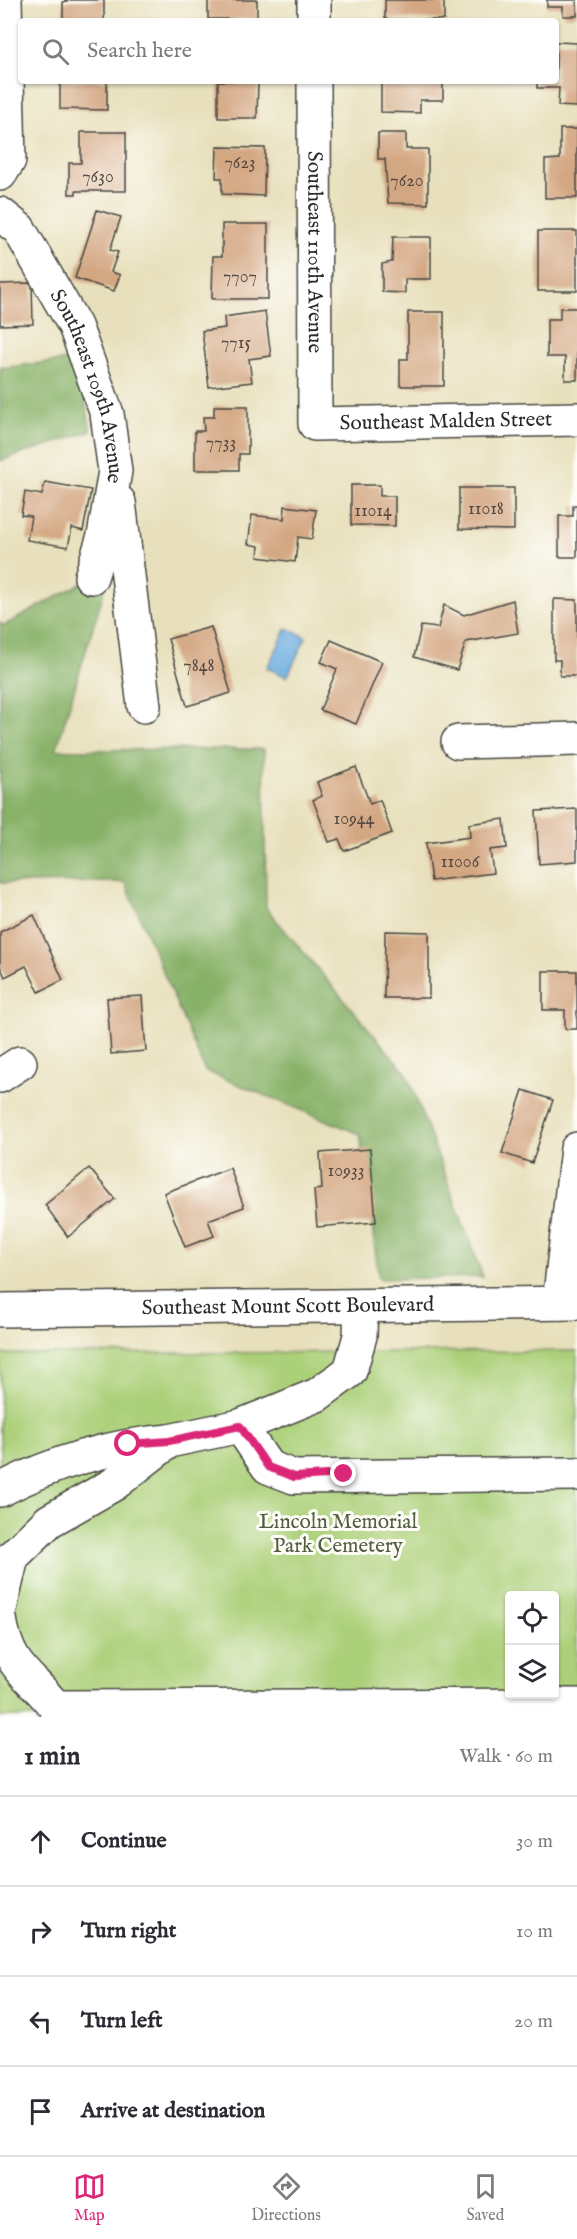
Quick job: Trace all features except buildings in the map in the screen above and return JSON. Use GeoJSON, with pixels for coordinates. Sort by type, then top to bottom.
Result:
{"type":"FeatureCollection","features":[{"type":"Feature","properties":{"kind":"street"},"geometry":{"type":"LineString","coordinates":[[0,174],[9,160],[5,0]]}},
{"type":"Feature","properties":{"kind":"street"},"geometry":{"type":"LineString","coordinates":[[314,0],[314,18]]}},
{"type":"Feature","properties":{"kind":"street","name":"Southeast 110th Avenue"},"geometry":{"type":"LineString","coordinates":[[314,84],[315,424]]}},
{"type":"Feature","properties":{"kind":"street","name":"Southeast 109th Avenue"},"geometry":{"type":"LineString","coordinates":[[0,214],[19,229],[75,326],[107,414],[115,471],[105,536],[91,577]]}},
{"type":"Feature","properties":{"kind":"street","name":"Southeast Malden Street"},"geometry":{"type":"LineString","coordinates":[[315,424],[577,419]]}},
{"type":"Feature","properties":{"kind":"street"},"geometry":{"type":"LineString","coordinates":[[115,471],[144,706]]}},
{"type":"Feature","properties":{"kind":"street"},"geometry":{"type":"LineString","coordinates":[[458,742],[577,739]]}},
{"type":"Feature","properties":{"kind":"street"},"geometry":{"type":"LineString","coordinates":[[568,1303],[577,1149]]}},
{"type":"Feature","properties":{"kind":"street","name":"Southeast Mount Scott Boulevard"},"geometry":{"type":"LineString","coordinates":[[0,1310],[568,1303]]}},
{"type":"Feature","properties":{"kind":"street"},"geometry":{"type":"LineString","coordinates":[[0,1490],[69,1459],[128,1444],[169,1441],[240,1426],[317,1395],[350,1371],[360,1336],[361,1306]]}},
{"type":"Feature","properties":{"kind":"street"},"geometry":{"type":"LineString","coordinates":[[240,1426],[268,1467],[294,1477],[577,1474]]}},
{"type":"Feature","properties":{"kind":"street"},"geometry":{"type":"LineString","coordinates":[[0,1609],[12,1557],[49,1521],[114,1484],[169,1441]]}},
{"type":"Feature","properties":{"kind":"street"},"geometry":{"type":"LineString","coordinates":[[0,1619],[4,1643],[21,1673],[59,1712],[577,1705]]}},
{"type":"Feature","properties":{"kind":"green space"},"geometry":{"type":"Polygon","coordinates":[[[77,359],[91,431],[0,461],[0,368],[77,359]]]}},
{"type":"Feature","properties":{"kind":"green space"},"geometry":{"type":"Polygon","coordinates":[[[82,583],[106,584],[56,750],[264,749],[266,908],[407,1074],[483,1277],[379,1279],[360,1134],[205,1071],[125,882],[0,883],[0,622],[3,626],[82,583]]]}},
{"type":"Feature","properties":{"kind":"green space","name":"Lincoln Memorial Park Cemetery"},"geometry":{"type":"Polygon","coordinates":[[[577,1351],[577,1717],[0,1717],[0,1354],[577,1351]]]}},
{"type":"Feature","properties":{"kind":"water"},"geometry":{"type":"Polygon","coordinates":[[[287,628],[306,637],[287,677],[267,668],[287,628]]]}},
{"type":"Feature","properties":{"kind":"route"},"geometry":{"type":"LineString","coordinates":[[128,1444],[169,1441],[240,1426],[268,1467],[294,1477],[344,1474]]}}]}
